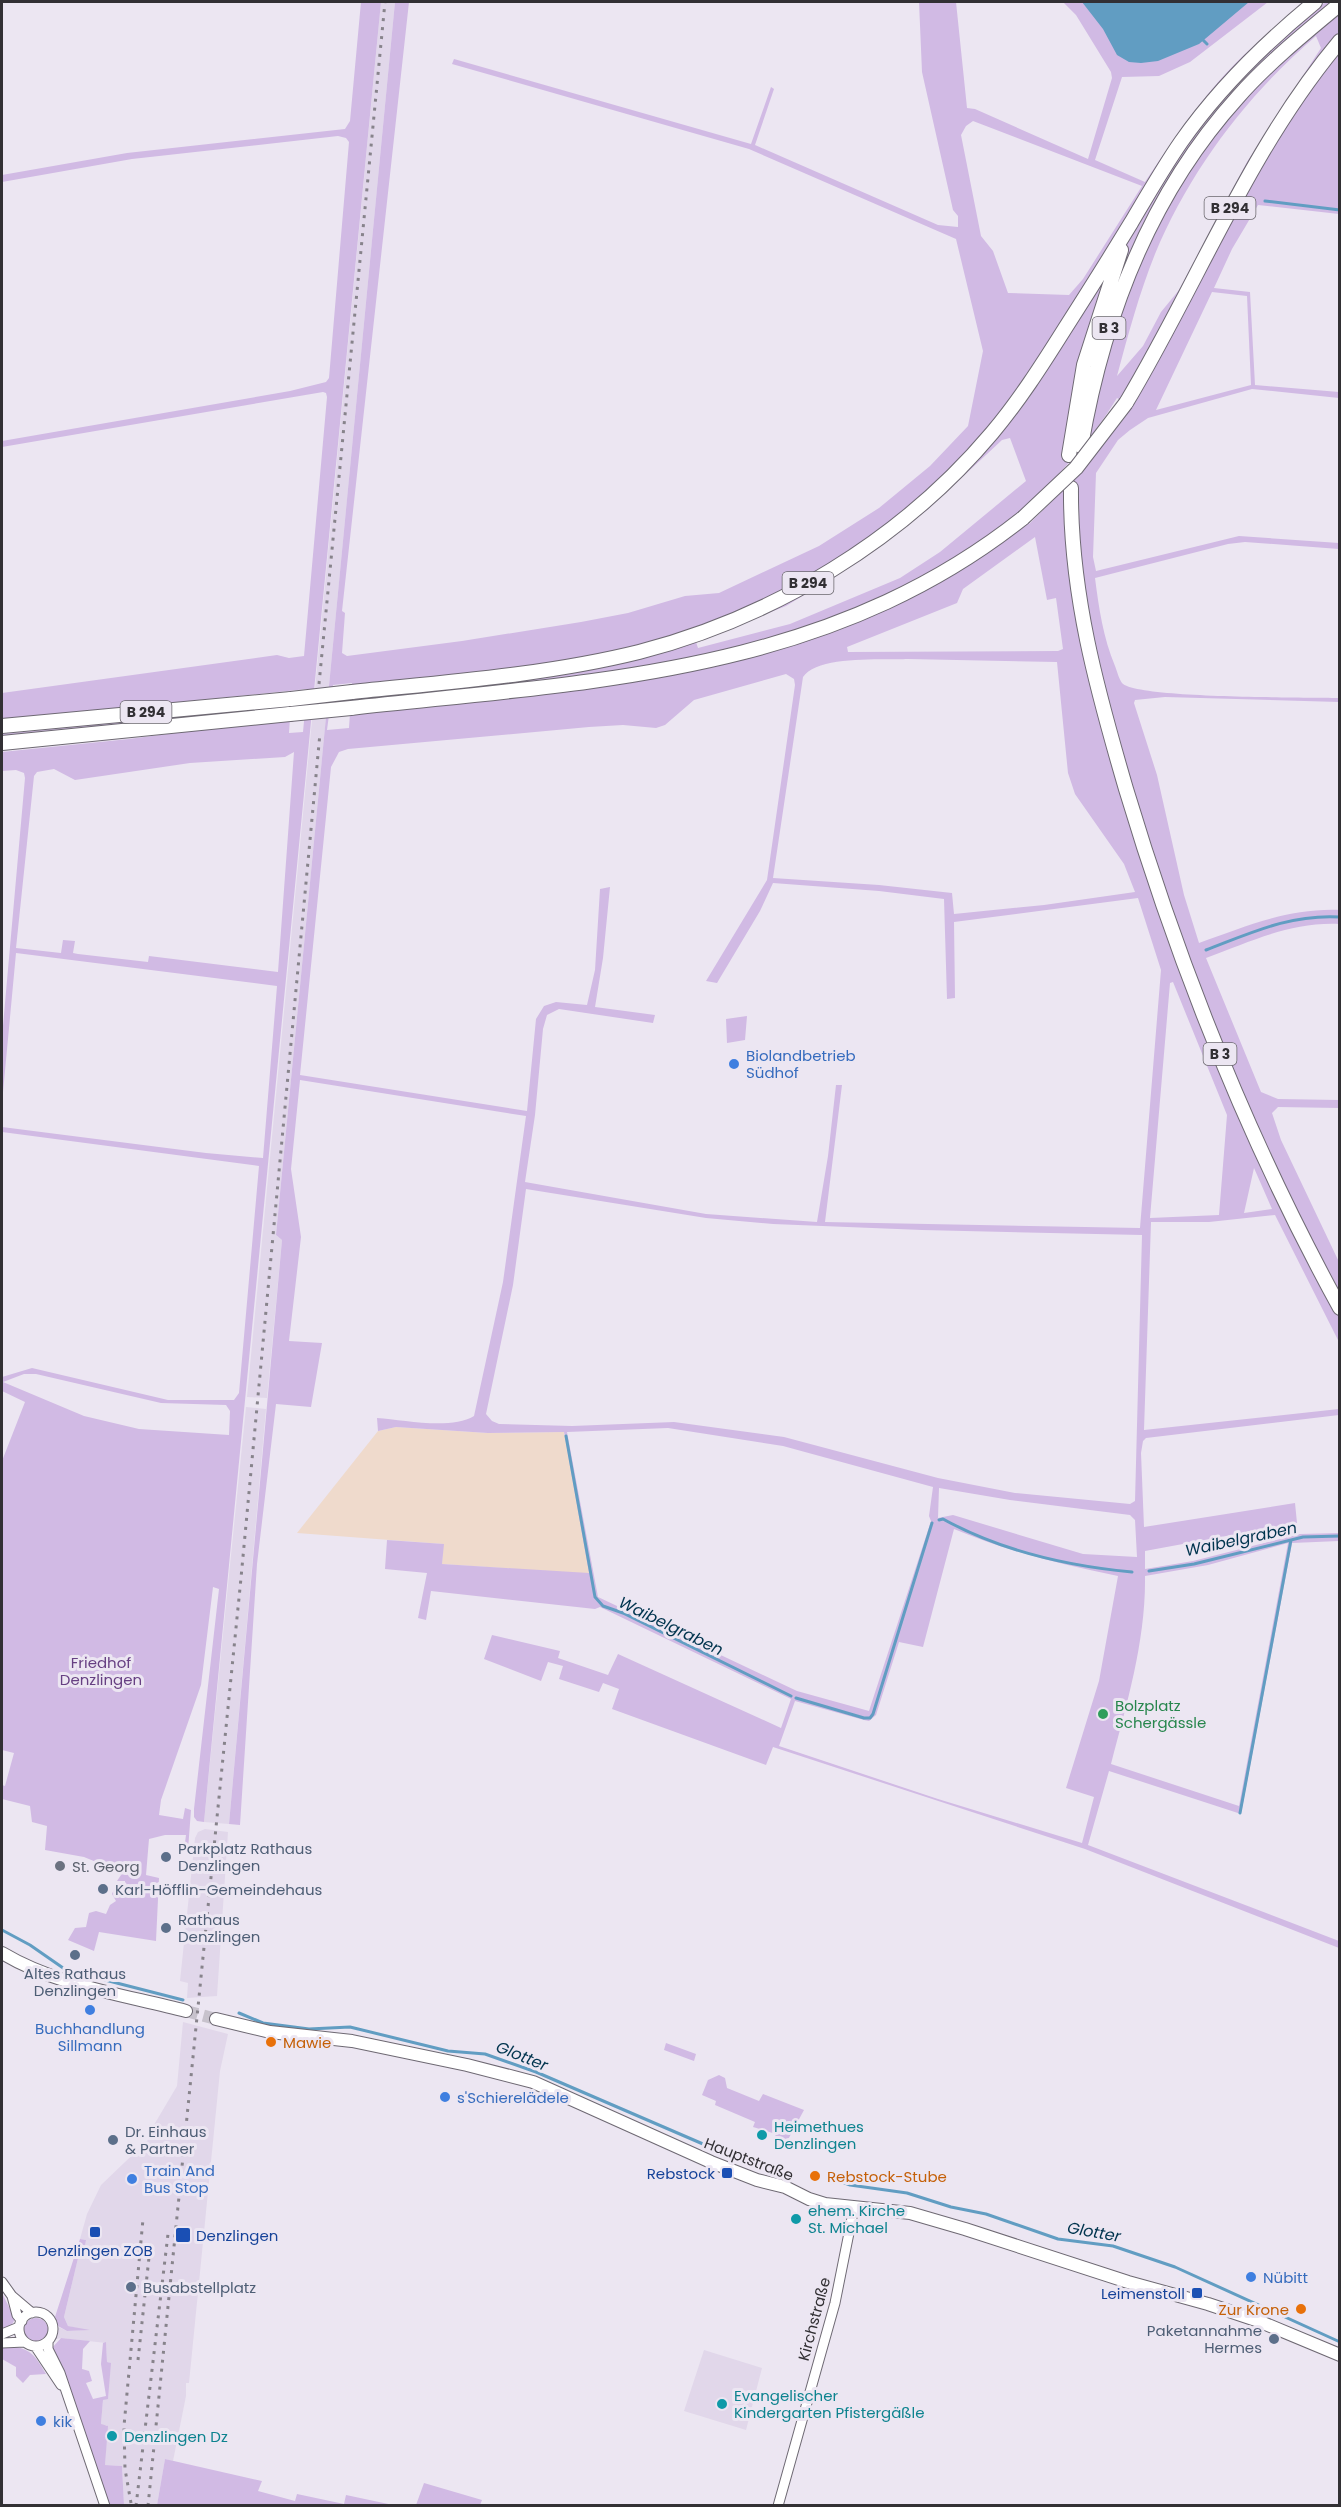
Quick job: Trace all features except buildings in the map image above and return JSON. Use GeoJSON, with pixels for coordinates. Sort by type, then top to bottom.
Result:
{"type":"FeatureCollection","features":[{"type":"Feature","properties":{"kind":"highway","name":"B 3"},"geometry":{"type":"LineString","coordinates":[[1069,455],[1084,365],[1097,319],[1130,225],[1180,143],[1218,95],[1263,48],[1315,2]]}},
{"type":"Feature","properties":{"kind":"highway","name":"B 3"},"geometry":{"type":"LineString","coordinates":[[1081,446],[1095,376],[1111,320],[1137,254],[1173,183],[1205,136],[1241,94],[1340,4]]}},
{"type":"Feature","properties":{"kind":"highway","name":"B 294"},"geometry":{"type":"LineString","coordinates":[[2,743],[351,708],[642,674],[774,645],[855,617],[916,589],[972,557],[1023,518],[1076,468],[1126,403],[1165,335],[1255,164],[1278,126],[1340,41]]}},
{"type":"Feature","properties":{"kind":"highway","name":"B 294"},"geometry":{"type":"LineString","coordinates":[[2,726],[352,693],[612,658],[682,639],[745,615],[816,579],[859,552],[941,487],[972,456],[1012,409],[1130,225]]}},
{"type":"Feature","properties":{"kind":"highway","name":"B 3"},"geometry":{"type":"LineString","coordinates":[[1071,488],[1073,554],[1083,628],[1100,702],[1174,937],[1261,1152],[1340,1308]]}},
{"type":"Feature","properties":{"kind":"main road"},"geometry":{"type":"LineString","coordinates":[[2,1953],[12,1960],[70,1981],[186,2012]]}},
{"type":"Feature","properties":{"kind":"main road","name":"Hauptstraße"},"geometry":{"type":"LineString","coordinates":[[216,2019],[270,2032],[352,2041],[477,2067],[533,2082],[741,2174],[785,2187],[817,2202],[910,2213],[965,2229],[1128,2282],[1208,2304],[1295,2335],[1340,2355]]}},
{"type":"Feature","properties":{"kind":"street","name":"Kirchstraße"},"geometry":{"type":"LineString","coordinates":[[778,2505],[835,2303],[854,2208]]}},
{"type":"Feature","properties":{"kind":"street"},"geometry":{"type":"LineString","coordinates":[[2,2282],[12,2296],[32,2313],[42,2314],[51,2321],[53,2332],[48,2341],[48,2349],[60,2373],[105,2505]]}},
{"type":"Feature","properties":{"kind":"street"},"geometry":{"type":"LineString","coordinates":[[12,2296],[20,2324],[20,2335],[25,2342]]}},
{"type":"Feature","properties":{"kind":"street"},"geometry":{"type":"LineString","coordinates":[[2,2334],[20,2324],[32,2313]]}},
{"type":"Feature","properties":{"kind":"street"},"geometry":{"type":"LineString","coordinates":[[35,2346],[48,2341]]}},
{"type":"Feature","properties":{"kind":"street"},"geometry":{"type":"LineString","coordinates":[[2,2343],[25,2342],[35,2346],[66,2392]]}},
{"type":"Feature","properties":{"kind":"shaded area"},"geometry":{"type":"Polygon","coordinates":[[[381,2],[395,2],[276,1235],[282,1240],[267,1398],[247,1397],[381,2]]]}},
{"type":"Feature","properties":{"kind":"shaded area"},"geometry":{"type":"Polygon","coordinates":[[[246,1407],[266,1409],[229,1824],[204,1822],[246,1407]]]}},
{"type":"Feature","properties":{"kind":"shaded area"},"geometry":{"type":"Polygon","coordinates":[[[396,1427],[488,1433],[564,1432],[590,1574],[442,1564],[443,1544],[297,1533],[378,1431],[396,1427]]]}},
{"type":"Feature","properties":{"kind":"shaded area"},"geometry":{"type":"Polygon","coordinates":[[[205,1829],[228,1832],[217,1996],[187,1998],[188,1983],[180,1981],[195,1838],[198,1832],[205,1829]]]}},
{"type":"Feature","properties":{"kind":"shaded area"},"geometry":{"type":"Polygon","coordinates":[[[183,2022],[228,2034],[220,2071],[189,2383],[186,2383],[186,2396],[173,2461],[165,2459],[157,2505],[124,2505],[122,2466],[105,2465],[107,2425],[101,2425],[103,2400],[108,2398],[110,2363],[107,2362],[106,2343],[61,2338],[48,2341],[53,2332],[52,2324],[67,2331],[85,2330],[68,2326],[64,2317],[80,2250],[85,2246],[86,2240],[80,2239],[87,2214],[101,2185],[149,2139],[148,2135],[177,2086],[183,2022]]]}},
{"type":"Feature","properties":{"kind":"shaded area"},"geometry":{"type":"Polygon","coordinates":[[[704,2350],[762,2368],[746,2430],[684,2411],[704,2350]]]}},
{"type":"Feature","properties":{"kind":"green space","name":"Friedhof Denzlingen"},"geometry":{"type":"Polygon","coordinates":[[[361,2],[381,2],[204,1822],[197,1821],[194,1817],[194,1809],[219,1589],[213,1587],[201,1685],[161,1800],[159,1815],[183,1819],[185,1808],[191,1810],[188,1850],[184,1850],[186,1835],[165,1835],[149,1839],[146,1875],[159,1878],[156,1941],[99,1932],[94,1951],[68,1940],[75,1928],[86,1927],[89,1913],[96,1911],[106,1914],[110,1905],[116,1901],[112,1894],[115,1887],[125,1887],[125,1881],[117,1881],[121,1875],[112,1865],[106,1866],[84,1857],[45,1850],[47,1826],[32,1822],[30,1806],[2,1799],[2,1785],[5,1786],[14,1753],[2,1750],[2,1461],[25,1402],[2,1391],[2,1377],[32,1368],[168,1400],[234,1400],[239,1393],[259,1166],[2,1132],[2,1127],[263,1158],[277,986],[16,953],[2,1103],[2,1037],[25,778],[24,773],[16,770],[2,771],[2,752],[129,739],[290,718],[289,733],[303,732],[307,689],[2,720],[2,693],[277,655],[289,658],[304,656],[327,397],[323,392],[2,447],[2,441],[290,391],[326,382],[329,378],[349,142],[346,138],[338,136],[132,159],[2,182],[2,175],[127,153],[345,129],[350,121],[361,2]],[[294,752],[285,757],[190,763],[75,780],[54,769],[37,772],[34,776],[16,948],[61,953],[63,940],[75,941],[73,953],[78,954],[148,962],[149,956],[278,972],[294,752]],[[24,1374],[3,1382],[84,1416],[139,1429],[229,1435],[230,1411],[226,1405],[161,1403],[36,1374],[24,1374]]]}},
{"type":"Feature","properties":{"kind":"green space"},"geometry":{"type":"Polygon","coordinates":[[[395,2],[409,2],[342,611],[345,613],[342,653],[347,656],[581,622],[628,613],[685,596],[719,593],[819,546],[879,508],[930,466],[968,426],[983,351],[956,239],[749,149],[452,64],[454,59],[751,144],[771,87],[774,89],[755,145],[938,225],[958,227],[958,216],[953,210],[922,72],[919,2],[956,2],[967,108],[975,109],[1088,159],[1112,78],[1111,72],[1076,15],[1063,2],[1268,2],[1190,62],[1159,76],[1122,77],[1095,160],[1145,182],[1213,88],[1254,46],[1277,28],[1318,5],[1335,2],[1339,10],[1339,214],[1258,205],[1232,249],[1214,288],[1250,292],[1255,385],[1339,392],[1339,398],[1252,389],[1148,418],[1118,440],[1096,473],[1093,557],[1096,571],[1239,536],[1339,543],[1339,549],[1245,542],[1228,544],[1095,578],[1104,634],[1122,683],[1134,688],[1189,695],[1339,698],[1339,702],[1165,697],[1135,700],[1134,703],[1157,775],[1184,895],[1199,943],[1285,915],[1340,910],[1339,924],[1288,929],[1206,958],[1261,1092],[1278,1099],[1339,1100],[1339,1108],[1278,1107],[1272,1113],[1281,1140],[1339,1262],[1339,1342],[1275,1215],[1209,1222],[1151,1222],[1144,1430],[1339,1409],[1339,1415],[1146,1438],[1143,1441],[1141,1453],[1144,1527],[1295,1503],[1297,1523],[1145,1551],[1145,1569],[1193,1561],[1300,1534],[1339,1533],[1339,1541],[1292,1543],[1241,1814],[1109,1771],[1088,1845],[1339,1941],[1339,1948],[1085,1849],[773,1747],[766,1765],[612,1709],[619,1689],[603,1683],[599,1692],[559,1679],[563,1666],[548,1662],[541,1681],[484,1659],[492,1635],[560,1651],[558,1658],[608,1675],[618,1654],[781,1728],[791,1699],[600,1607],[595,1609],[431,1591],[426,1620],[418,1618],[427,1573],[385,1569],[387,1540],[444,1544],[442,1564],[589,1573],[564,1432],[488,1433],[396,1427],[378,1431],[377,1418],[440,1423],[464,1420],[474,1416],[503,1282],[526,1116],[300,1080],[291,1169],[301,1237],[289,1341],[322,1343],[311,1407],[276,1404],[257,1564],[240,1825],[229,1824],[282,1240],[276,1235],[395,2]],[[1316,36],[1267,83],[1244,109],[1203,164],[1169,223],[1144,284],[1117,376],[1143,346],[1161,312],[1179,290],[1247,162],[1321,48],[1316,36]],[[973,121],[966,126],[961,135],[981,236],[993,251],[1008,293],[1069,295],[1083,279],[1142,186],[973,121]],[[1212,292],[1156,410],[1251,385],[1247,296],[1212,292]],[[1027,373],[1010,398],[1013,419],[1031,395],[1027,373]],[[1117,398],[1084,445],[1046,487],[1018,513],[1029,524],[1083,470],[1132,406],[1117,398]],[[1010,438],[1002,440],[927,510],[861,560],[786,606],[696,642],[698,648],[790,624],[900,578],[940,552],[1026,481],[1010,438]],[[1035,537],[963,589],[957,603],[847,647],[848,652],[1058,651],[1063,649],[1056,598],[1047,600],[1035,537]],[[868,659],[822,665],[803,677],[773,878],[879,885],[952,893],[954,914],[1044,905],[1135,892],[1124,864],[1075,794],[1068,773],[1057,662],[868,659]],[[786,674],[694,700],[665,725],[656,728],[623,725],[589,727],[348,749],[339,752],[331,767],[300,1075],[527,1111],[536,1019],[544,1006],[556,1002],[587,1005],[595,970],[600,889],[610,887],[603,958],[595,1007],[655,1015],[653,1023],[559,1009],[547,1015],[543,1029],[535,1115],[525,1182],[706,1214],[817,1222],[828,1156],[836,1085],[842,1085],[825,1222],[1140,1228],[1161,970],[1138,898],[954,922],[955,998],[947,999],[944,899],[879,891],[773,883],[760,911],[717,983],[706,981],[767,880],[794,679],[786,674]],[[352,683],[333,685],[327,730],[349,728],[352,683]],[[1173,982],[1170,983],[1150,1218],[1219,1215],[1227,1115],[1173,982]],[[1254,1168],[1244,1213],[1272,1209],[1254,1168]],[[526,1189],[513,1285],[486,1414],[492,1421],[499,1424],[572,1426],[674,1422],[784,1437],[938,1478],[1015,1493],[1130,1504],[1135,1501],[1142,1235],[773,1224],[706,1218],[526,1189]],[[668,1428],[567,1432],[598,1597],[797,1691],[869,1711],[931,1521],[929,1516],[933,1487],[783,1446],[668,1428]],[[939,1488],[938,1518],[953,1515],[1083,1554],[1137,1557],[1135,1520],[1130,1515],[1010,1500],[939,1488]],[[954,1529],[923,1647],[899,1642],[876,1715],[869,1721],[795,1701],[779,1746],[938,1799],[1082,1843],[1094,1797],[1066,1788],[1099,1681],[1118,1576],[1035,1557],[954,1529]],[[1288,1543],[1208,1565],[1145,1576],[1142,1624],[1134,1671],[1111,1764],[1239,1806],[1288,1543]]]}},
{"type":"Feature","properties":{"kind":"green space"},"geometry":{"type":"Polygon","coordinates":[[[291,704],[291,708],[2,739],[2,734],[291,704]]]}},
{"type":"Feature","properties":{"kind":"green space"},"geometry":{"type":"Polygon","coordinates":[[[747,1016],[745,1040],[727,1043],[726,1019],[747,1016]]]}},
{"type":"Feature","properties":{"kind":"green space"},"geometry":{"type":"Polygon","coordinates":[[[666,2043],[696,2054],[694,2061],[664,2050],[666,2043]]]}},
{"type":"Feature","properties":{"kind":"green space"},"geometry":{"type":"Polygon","coordinates":[[[719,2075],[725,2078],[727,2088],[759,2101],[763,2094],[804,2110],[784,2147],[773,2143],[776,2134],[753,2127],[755,2122],[715,2105],[716,2101],[702,2095],[708,2080],[719,2075]]]}},
{"type":"Feature","properties":{"kind":"green space"},"geometry":{"type":"Polygon","coordinates":[[[80,2239],[86,2240],[85,2246],[80,2250],[64,2317],[68,2326],[90,2330],[67,2331],[58,2326],[55,2317],[80,2239]]]}},
{"type":"Feature","properties":{"kind":"green space"},"geometry":{"type":"Polygon","coordinates":[[[2,2293],[15,2319],[10,2328],[2,2332],[2,2293]]]}},
{"type":"Feature","properties":{"kind":"green space"},"geometry":{"type":"Polygon","coordinates":[[[36,2318],[44,2322],[48,2330],[44,2338],[36,2342],[28,2338],[24,2330],[28,2322],[36,2318]]]}},
{"type":"Feature","properties":{"kind":"green space"},"geometry":{"type":"Polygon","coordinates":[[[61,2338],[90,2341],[83,2349],[82,2369],[89,2371],[92,2381],[86,2383],[93,2399],[106,2396],[101,2364],[103,2343],[106,2342],[107,2362],[111,2363],[108,2399],[103,2400],[101,2424],[108,2426],[105,2465],[122,2466],[124,2505],[109,2505],[52,2348],[61,2338]]]}},
{"type":"Feature","properties":{"kind":"green space"},"geometry":{"type":"Polygon","coordinates":[[[2,2346],[24,2349],[29,2352],[46,2374],[30,2375],[23,2383],[16,2376],[16,2367],[2,2359],[2,2346]]]}},
{"type":"Feature","properties":{"kind":"green space"},"geometry":{"type":"Polygon","coordinates":[[[165,2459],[262,2481],[258,2491],[295,2501],[297,2494],[344,2504],[346,2495],[393,2505],[157,2505],[165,2459]]]}},
{"type":"Feature","properties":{"kind":"green space"},"geometry":{"type":"Polygon","coordinates":[[[424,2483],[482,2500],[480,2505],[416,2505],[424,2483]]]}},
{"type":"Feature","properties":{"kind":"water"},"geometry":{"type":"Polygon","coordinates":[[[1082,2],[1249,2],[1199,44],[1158,61],[1141,63],[1129,62],[1117,55],[1103,29],[1082,2]]]}},
{"type":"Feature","properties":{"kind":"waterway"},"geometry":{"type":"LineString","coordinates":[[1201,38],[1207,44]]}},
{"type":"Feature","properties":{"kind":"waterway"},"geometry":{"type":"LineString","coordinates":[[1265,201],[1340,210]]}},
{"type":"Feature","properties":{"kind":"waterway"},"geometry":{"type":"LineString","coordinates":[[1206,950],[1255,931],[1287,922],[1304,918],[1340,917]]}},
{"type":"Feature","properties":{"kind":"waterway","name":"Waibelgraben"},"geometry":{"type":"LineString","coordinates":[[566,1436],[595,1597],[603,1606],[623,1613],[791,1696]]}},
{"type":"Feature","properties":{"kind":"waterway","name":"Waibelgraben"},"geometry":{"type":"LineString","coordinates":[[939,1520],[943,1519],[988,1540],[1035,1555],[1083,1566],[1132,1572]]}},
{"type":"Feature","properties":{"kind":"waterway","name":"Waibelgraben"},"geometry":{"type":"LineString","coordinates":[[796,1698],[870,1718],[932,1523]]}},
{"type":"Feature","properties":{"kind":"waterway","name":"Waibelgraben"},"geometry":{"type":"LineString","coordinates":[[1149,1571],[1194,1564],[1303,1537],[1340,1536]]}},
{"type":"Feature","properties":{"kind":"waterway"},"geometry":{"type":"LineString","coordinates":[[1240,1813],[1291,1540]]}},
{"type":"Feature","properties":{"kind":"waterway","name":"Glotter"},"geometry":{"type":"LineString","coordinates":[[2,1930],[30,1945],[66,1970],[183,2000]]}},
{"type":"Feature","properties":{"kind":"waterway","name":"Glotter"},"geometry":{"type":"LineString","coordinates":[[239,2013],[263,2023],[309,2029],[350,2027],[448,2051],[485,2054],[536,2072],[754,2166],[783,2171]]}},
{"type":"Feature","properties":{"kind":"waterway","name":"Glotter"},"geometry":{"type":"LineString","coordinates":[[834,2179],[850,2185],[907,2193],[951,2207],[986,2214],[1058,2239],[1113,2246],[1175,2267],[1340,2342]]}},
{"type":"Feature","properties":{"kind":"tunnel"},"geometry":{"type":"LineString","coordinates":[[186,2011],[216,2019]]}},
{"type":"Feature","properties":{"kind":"railway"},"geometry":{"type":"LineString","coordinates":[[319,684],[385,2]]}},
{"type":"Feature","properties":{"kind":"railway"},"geometry":{"type":"LineString","coordinates":[[148,2506],[241,1578],[320,733]]}},
{"type":"Feature","properties":{"kind":"railway"},"geometry":{"type":"LineString","coordinates":[[131,2503],[125,2469],[124,2426],[143,2219]]}},
{"type":"Feature","properties":{"kind":"railway"},"geometry":{"type":"LineString","coordinates":[[136,2506],[168,2234]]}},
{"type":"Feature","properties":{"kind":"railway"},"geometry":{"type":"LineString","coordinates":[[138,2360],[150,2248]]}},
{"type":"Feature","properties":{"kind":"place","name":"Biolandbetrieb Südhof"},"geometry":{"type":"Point","coordinates":[734,1064]}},
{"type":"Feature","properties":{"kind":"place","name":"Bolzplatz Schergässle"},"geometry":{"type":"Point","coordinates":[1103,1714]}},
{"type":"Feature","properties":{"kind":"place","name":"Parkplatz Rathaus Denzlingen"},"geometry":{"type":"Point","coordinates":[166,1857]}},
{"type":"Feature","properties":{"kind":"place","name":"St. Georg"},"geometry":{"type":"Point","coordinates":[60,1866]}},
{"type":"Feature","properties":{"kind":"place","name":"Karl-Höfflin-Gemeindehaus"},"geometry":{"type":"Point","coordinates":[103,1889]}},
{"type":"Feature","properties":{"kind":"place","name":"Rathaus Denzlingen"},"geometry":{"type":"Point","coordinates":[166,1928]}},
{"type":"Feature","properties":{"kind":"place","name":"Altes Rathaus Denzlingen"},"geometry":{"type":"Point","coordinates":[75,1955]}},
{"type":"Feature","properties":{"kind":"place","name":"Buchhandlung Sillmann"},"geometry":{"type":"Point","coordinates":[90,2010]}},
{"type":"Feature","properties":{"kind":"place","name":"Mawie"},"geometry":{"type":"Point","coordinates":[271,2042]}},
{"type":"Feature","properties":{"kind":"place","name":"s'Schierelädele"},"geometry":{"type":"Point","coordinates":[445,2097]}},
{"type":"Feature","properties":{"kind":"place","name":"Heimethues Denzlingen"},"geometry":{"type":"Point","coordinates":[762,2135]}},
{"type":"Feature","properties":{"kind":"place","name":"Dr. Einhaus & Partner"},"geometry":{"type":"Point","coordinates":[113,2140]}},
{"type":"Feature","properties":{"kind":"place","name":"Rebstock"},"geometry":{"type":"Point","coordinates":[727,2173]}},
{"type":"Feature","properties":{"kind":"place","name":"Rebstock-Stube"},"geometry":{"type":"Point","coordinates":[815,2176]}},
{"type":"Feature","properties":{"kind":"place","name":"Train And Bus Stop"},"geometry":{"type":"Point","coordinates":[132,2179]}},
{"type":"Feature","properties":{"kind":"place","name":"ehem. Kirche St. Michael"},"geometry":{"type":"Point","coordinates":[796,2219]}},
{"type":"Feature","properties":{"kind":"place","name":"Denzlingen ZOB"},"geometry":{"type":"Point","coordinates":[95,2232]}},
{"type":"Feature","properties":{"kind":"place","name":"Denzlingen"},"geometry":{"type":"Point","coordinates":[183,2235]}},
{"type":"Feature","properties":{"kind":"place","name":"Nübitt"},"geometry":{"type":"Point","coordinates":[1251,2277]}},
{"type":"Feature","properties":{"kind":"place","name":"Busabstellplatz"},"geometry":{"type":"Point","coordinates":[131,2287]}},
{"type":"Feature","properties":{"kind":"place","name":"Leimenstoll"},"geometry":{"type":"Point","coordinates":[1197,2293]}},
{"type":"Feature","properties":{"kind":"place","name":"Zur Krone"},"geometry":{"type":"Point","coordinates":[1301,2309]}},
{"type":"Feature","properties":{"kind":"place","name":"Paketannahme Hermes"},"geometry":{"type":"Point","coordinates":[1274,2339]}},
{"type":"Feature","properties":{"kind":"place","name":"Evangelischer Kindergarten Pfistergäßle"},"geometry":{"type":"Point","coordinates":[722,2404]}},
{"type":"Feature","properties":{"kind":"place","name":"kik"},"geometry":{"type":"Point","coordinates":[41,2421]}},
{"type":"Feature","properties":{"kind":"place","name":"Denzlingen Dz"},"geometry":{"type":"Point","coordinates":[112,2436]}}]}
